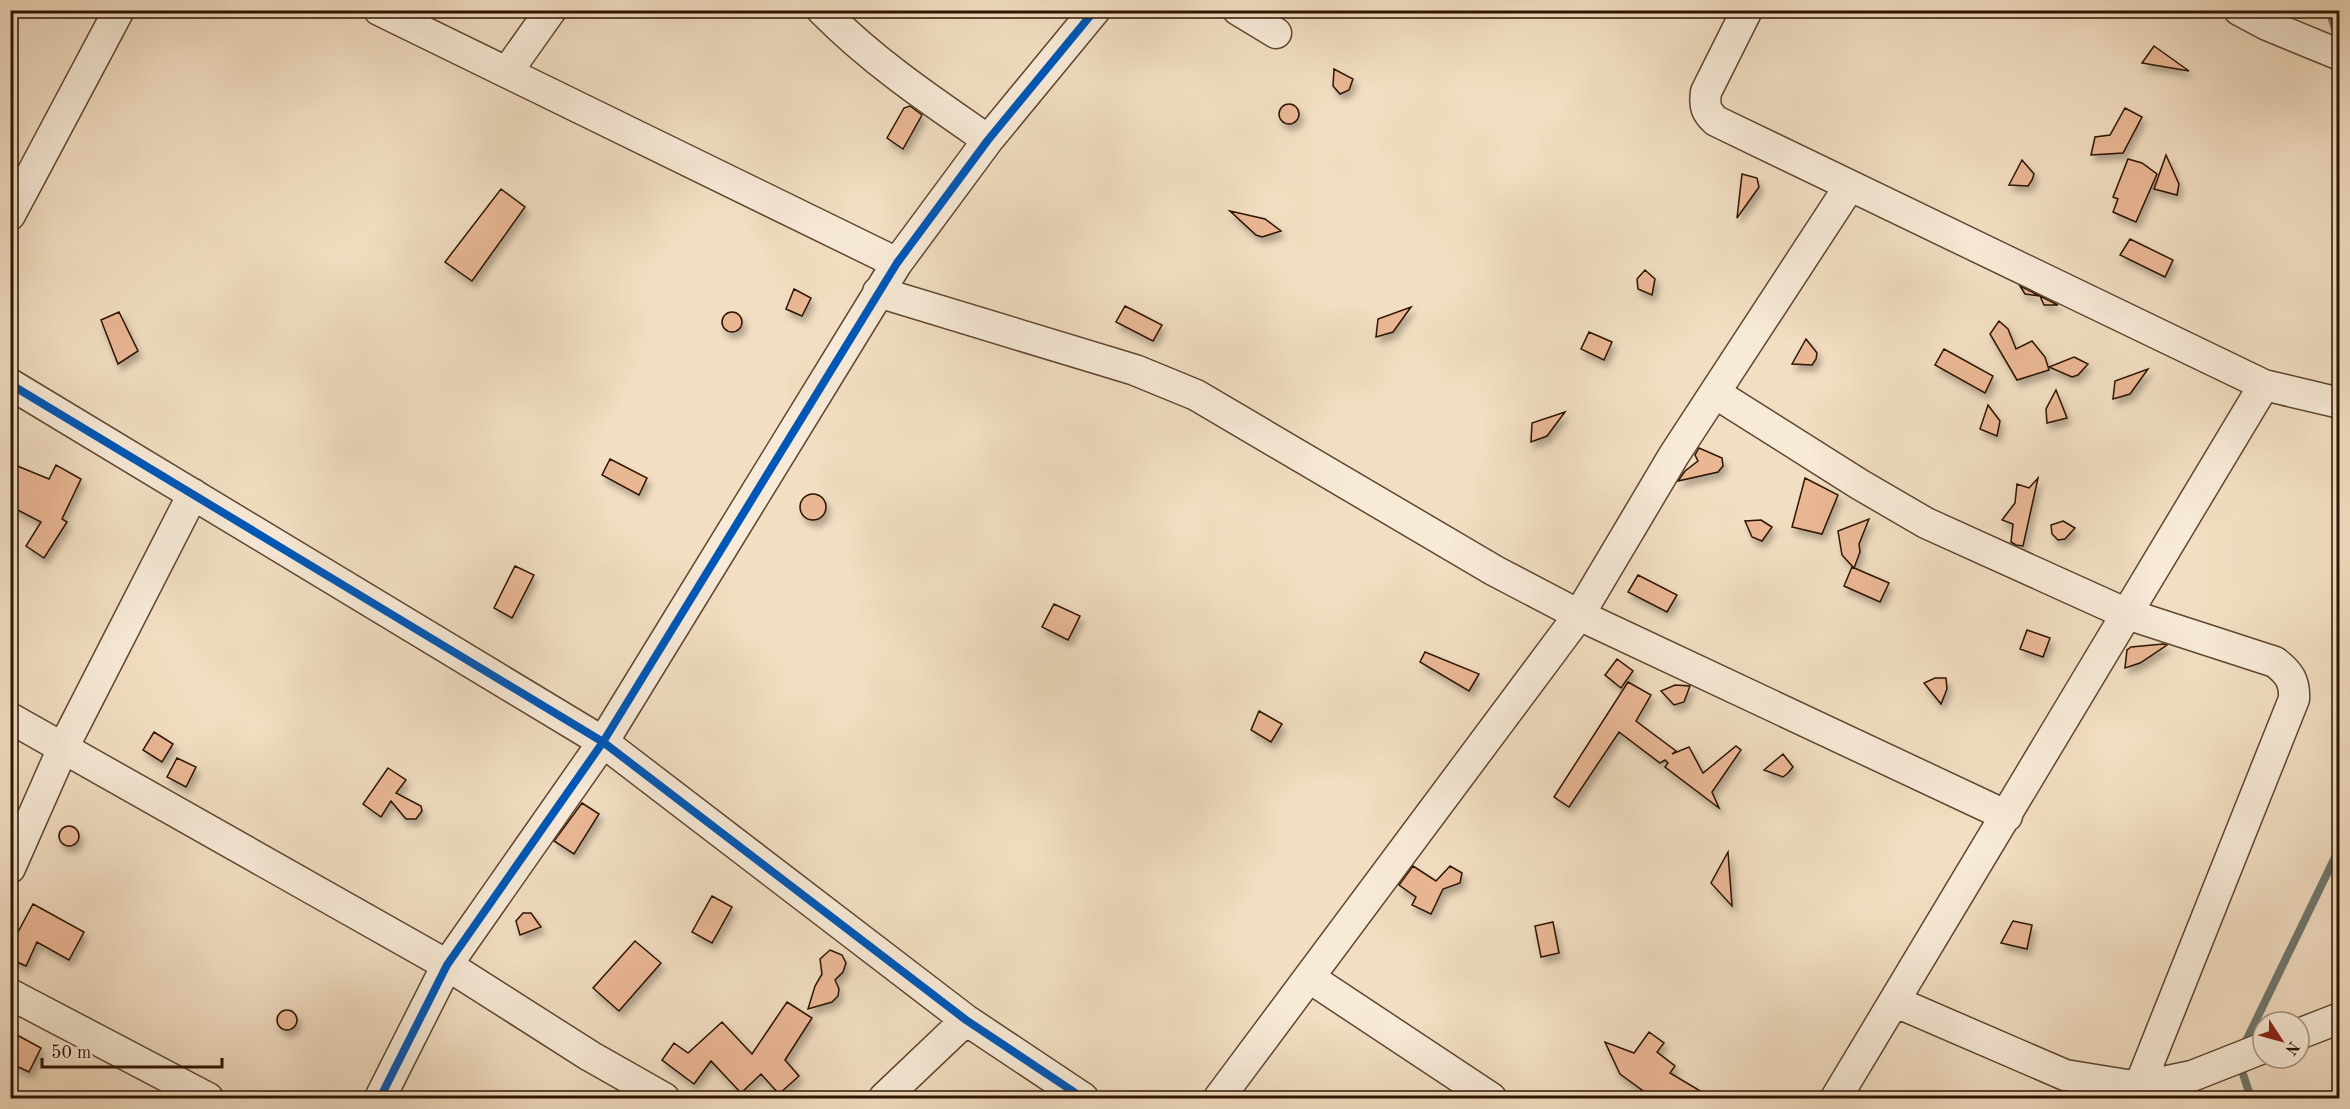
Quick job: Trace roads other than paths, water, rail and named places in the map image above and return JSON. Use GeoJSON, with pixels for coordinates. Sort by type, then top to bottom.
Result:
{"type":"FeatureCollection","features":[{"type":"Feature","properties":{"kind":"street"},"geometry":{"type":"LineString","coordinates":[[10,215],[119,10]]}},
{"type":"Feature","properties":{"kind":"street"},"geometry":{"type":"LineString","coordinates":[[379,10],[897,263]]}},
{"type":"Feature","properties":{"kind":"street"},"geometry":{"type":"LineString","coordinates":[[507,72],[551,10]]}},
{"type":"Feature","properties":{"kind":"street"},"geometry":{"type":"LineString","coordinates":[[822,10],[849,38],[905,82],[988,140]]}},
{"type":"Feature","properties":{"kind":"street"},"geometry":{"type":"LineString","coordinates":[[380,1098],[447,965],[603,742],[897,263],[988,140],[1095,10]]}},
{"type":"Feature","properties":{"kind":"street"},"geometry":{"type":"LineString","coordinates":[[1238,10],[1276,33]]}},
{"type":"Feature","properties":{"kind":"street"},"geometry":{"type":"LineString","coordinates":[[1747,10],[1706,92],[1704,104],[1708,114],[1727,128],[2264,385],[2340,403]]}},
{"type":"Feature","properties":{"kind":"street"},"geometry":{"type":"LineString","coordinates":[[2239,10],[2267,25],[2340,55]]}},
{"type":"Feature","properties":{"kind":"street"},"geometry":{"type":"LineString","coordinates":[[1219,1098],[1579,615],[1674,455],[1849,187]]}},
{"type":"Feature","properties":{"kind":"street"},"geometry":{"type":"LineString","coordinates":[[878,292],[1135,370],[1196,395],[1456,548],[1579,615],[2007,816]]}},
{"type":"Feature","properties":{"kind":"street"},"geometry":{"type":"LineString","coordinates":[[10,384],[603,742],[966,1020],[1083,1098]]}},
{"type":"Feature","properties":{"kind":"street"},"geometry":{"type":"LineString","coordinates":[[1836,1098],[1896,1002],[2264,385]]}},
{"type":"Feature","properties":{"kind":"street"},"geometry":{"type":"LineString","coordinates":[[1715,393],[1859,484],[1926,523],[2127,614],[2275,662],[2288,672],[2295,686],[2294,699],[2139,1087]]}},
{"type":"Feature","properties":{"kind":"street"},"geometry":{"type":"LineString","coordinates":[[10,868],[63,748],[193,494]]}},
{"type":"Feature","properties":{"kind":"street"},"geometry":{"type":"LineString","coordinates":[[10,718],[447,965],[590,1056],[664,1098]]}},
{"type":"Feature","properties":{"kind":"street"},"geometry":{"type":"LineString","coordinates":[[1310,978],[1491,1098]]}},
{"type":"Feature","properties":{"kind":"street"},"geometry":{"type":"LineString","coordinates":[[10,994],[208,1098]]}},
{"type":"Feature","properties":{"kind":"street"},"geometry":{"type":"LineString","coordinates":[[1896,1002],[2065,1075],[2139,1087],[2192,1076],[2251,1053]]}},
{"type":"Feature","properties":{"kind":"street"},"geometry":{"type":"LineString","coordinates":[[2311,1029],[2340,1018]]}},
{"type":"Feature","properties":{"kind":"street"},"geometry":{"type":"LineString","coordinates":[[884,1098],[966,1020]]}},
{"type":"Feature","properties":{"kind":"waterway"},"geometry":{"type":"LineString","coordinates":[[2329,10],[2340,44]]}},
{"type":"Feature","properties":{"kind":"waterway"},"geometry":{"type":"LineString","coordinates":[[2244,1045],[2340,847]]}},
{"type":"Feature","properties":{"kind":"waterway"},"geometry":{"type":"LineString","coordinates":[[2240,1065],[2251,1098]]}}]}
